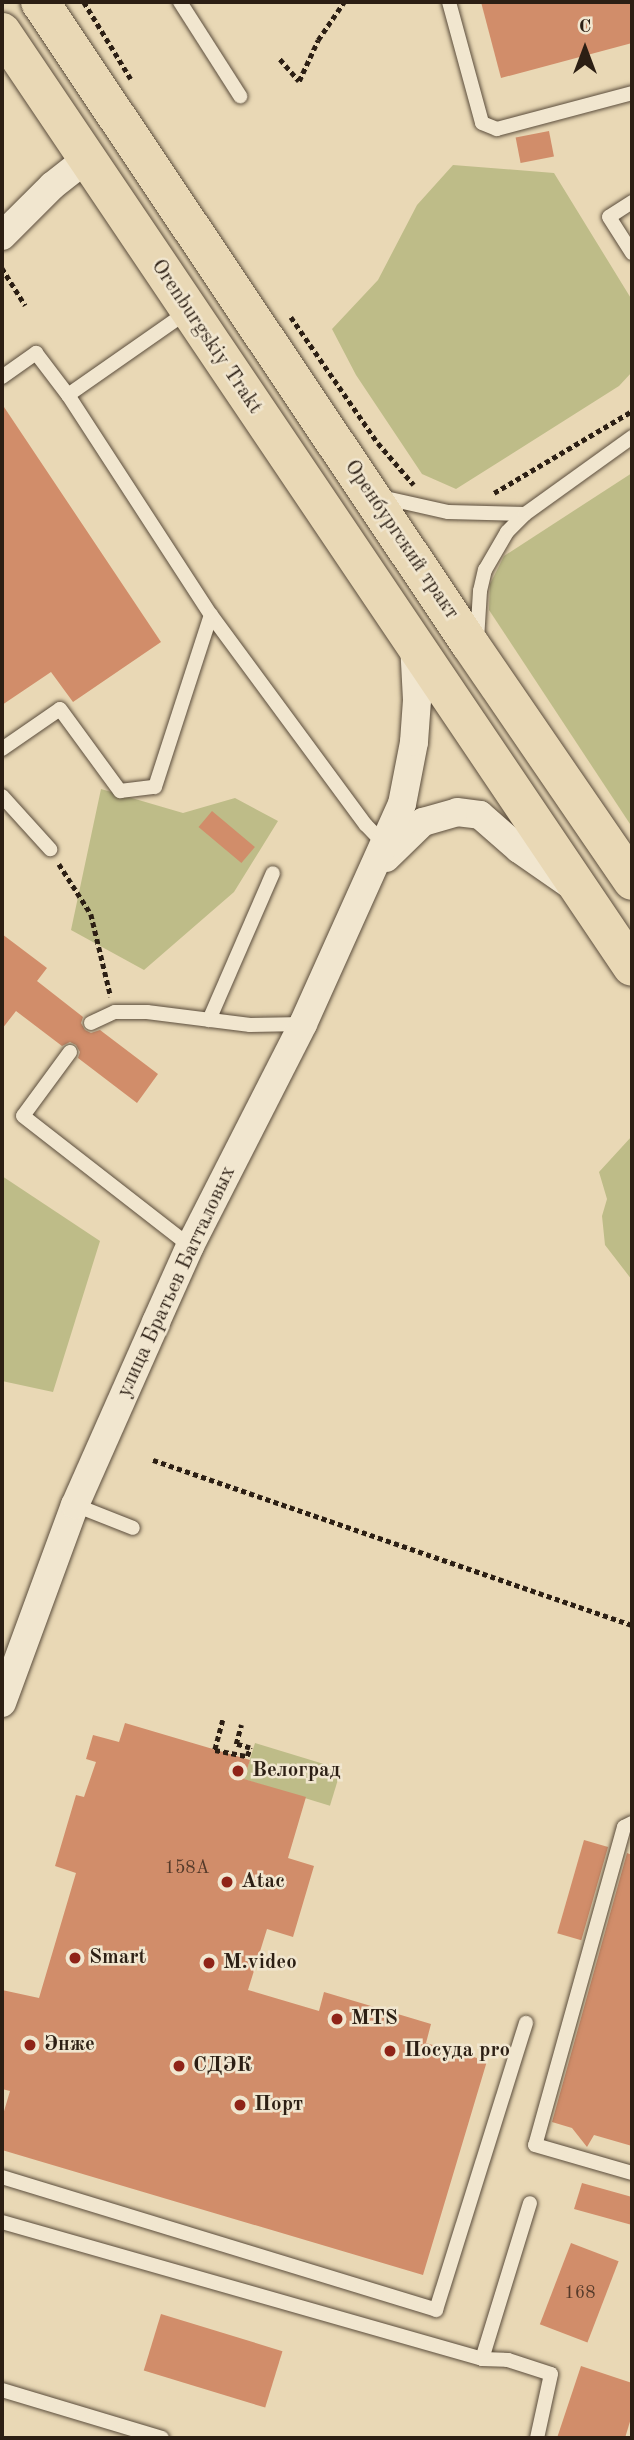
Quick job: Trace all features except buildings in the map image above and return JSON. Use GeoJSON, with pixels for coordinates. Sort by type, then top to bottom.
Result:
{"type":"FeatureCollection","features":[{"type":"Feature","properties":{"kind":"main road","name":"Оренбургский тракт"},"geometry":{"type":"LineString","coordinates":[[40,2],[632,881]]}},
{"type":"Feature","properties":{"kind":"main road","name":"Orenburgskiy Trakt"},"geometry":{"type":"LineString","coordinates":[[2,33],[85,160],[414,639]]}},
{"type":"Feature","properties":{"kind":"main road"},"geometry":{"type":"LineString","coordinates":[[414,639],[632,967]]}},
{"type":"Feature","properties":{"kind":"street"},"geometry":{"type":"LineString","coordinates":[[2,236],[52,186],[85,160]]}},
{"type":"Feature","properties":{"kind":"street","name":"улица Братьев Батталовых"},"geometry":{"type":"LineString","coordinates":[[2,1703],[75,1505],[190,1247],[303,1024],[402,804],[414,742],[417,700],[414,639]]}},
{"type":"Feature","properties":{"kind":"street","name":"улица Братьев Батталовых"},"geometry":{"type":"LineString","coordinates":[[380,858],[423,822],[457,811],[480,815],[519,849],[583,893]]}},
{"type":"Feature","properties":{"kind":"lane"},"geometry":{"type":"LineString","coordinates":[[180,2],[240,96]]}},
{"type":"Feature","properties":{"kind":"lane"},"geometry":{"type":"LineString","coordinates":[[449,2],[482,123],[497,129],[632,93]]}},
{"type":"Feature","properties":{"kind":"lane"},"geometry":{"type":"LineString","coordinates":[[632,202],[608,216],[632,253]]}},
{"type":"Feature","properties":{"kind":"lane"},"geometry":{"type":"LineString","coordinates":[[68,395],[188,311]]}},
{"type":"Feature","properties":{"kind":"lane"},"geometry":{"type":"LineString","coordinates":[[2,377],[36,353],[68,395],[211,615],[366,825],[380,858]]}},
{"type":"Feature","properties":{"kind":"lane"},"geometry":{"type":"LineString","coordinates":[[476,652],[480,591],[485,570],[507,532],[525,514],[632,437]]}},
{"type":"Feature","properties":{"kind":"lane"},"geometry":{"type":"LineString","coordinates":[[371,495],[448,512],[525,514]]}},
{"type":"Feature","properties":{"kind":"lane"},"geometry":{"type":"LineString","coordinates":[[2,749],[60,709],[120,791],[155,788],[211,615]]}},
{"type":"Feature","properties":{"kind":"lane"},"geometry":{"type":"LineString","coordinates":[[2,796],[50,849]]}},
{"type":"Feature","properties":{"kind":"lane"},"geometry":{"type":"LineString","coordinates":[[209,1020],[273,873]]}},
{"type":"Feature","properties":{"kind":"lane"},"geometry":{"type":"LineString","coordinates":[[91,1023],[115,1012],[250,1025],[303,1024]]}},
{"type":"Feature","properties":{"kind":"lane"},"geometry":{"type":"LineString","coordinates":[[70,1052],[23,1116],[190,1247]]}},
{"type":"Feature","properties":{"kind":"lane"},"geometry":{"type":"LineString","coordinates":[[75,1505],[133,1528]]}},
{"type":"Feature","properties":{"kind":"lane"},"geometry":{"type":"LineString","coordinates":[[632,1824],[624,1827],[535,2145],[632,2173]]}},
{"type":"Feature","properties":{"kind":"lane"},"geometry":{"type":"LineString","coordinates":[[2,2177],[436,2310],[526,2023]]}},
{"type":"Feature","properties":{"kind":"lane"},"geometry":{"type":"LineString","coordinates":[[482,2359],[530,2203]]}},
{"type":"Feature","properties":{"kind":"lane"},"geometry":{"type":"LineString","coordinates":[[2,2222],[482,2359],[508,2360],[551,2374],[537,2438]]}},
{"type":"Feature","properties":{"kind":"lane"},"geometry":{"type":"LineString","coordinates":[[2,2390],[162,2438]]}},
{"type":"Feature","properties":{"kind":"path"},"geometry":{"type":"LineString","coordinates":[[84,2],[132,82]]}},
{"type":"Feature","properties":{"kind":"path"},"geometry":{"type":"LineString","coordinates":[[280,59],[299,81],[318,40],[344,2]]}},
{"type":"Feature","properties":{"kind":"path"},"geometry":{"type":"LineString","coordinates":[[2,268],[25,305]]}},
{"type":"Feature","properties":{"kind":"path"},"geometry":{"type":"LineString","coordinates":[[286,312],[378,443],[414,485],[425,492]]}},
{"type":"Feature","properties":{"kind":"path"},"geometry":{"type":"LineString","coordinates":[[486,495],[506,487],[632,411]]}},
{"type":"Feature","properties":{"kind":"path"},"geometry":{"type":"LineString","coordinates":[[50,849],[91,914],[115,1012]]}},
{"type":"Feature","properties":{"kind":"path"},"geometry":{"type":"LineString","coordinates":[[153,1460],[632,1625]]}},
{"type":"Feature","properties":{"kind":"path"},"geometry":{"type":"LineString","coordinates":[[223,1720],[215,1750],[247,1756],[250,1748],[236,1744],[241,1725]]}},
{"type":"Feature","properties":{"kind":"shaded area"},"geometry":{"type":"Polygon","coordinates":[[[453,165],[554,173],[632,300],[632,372],[619,386],[456,489],[422,474],[356,375],[332,329],[378,280],[417,205],[453,165]]]}},
{"type":"Feature","properties":{"kind":"shaded area"},"geometry":{"type":"Polygon","coordinates":[[[632,473],[632,827],[489,610],[490,584],[504,556],[632,473]]]}},
{"type":"Feature","properties":{"kind":"shaded area"},"geometry":{"type":"Polygon","coordinates":[[[101,789],[183,813],[235,798],[278,821],[234,892],[144,970],[71,930],[101,789]]]}},
{"type":"Feature","properties":{"kind":"shaded area"},"geometry":{"type":"Polygon","coordinates":[[[632,1136],[632,1280],[605,1245],[602,1216],[607,1199],[599,1172],[632,1136]]]}},
{"type":"Feature","properties":{"kind":"shaded area"},"geometry":{"type":"Polygon","coordinates":[[[2,1176],[100,1241],[53,1392],[2,1381],[2,1176]]]}},
{"type":"Feature","properties":{"kind":"shaded area"},"geometry":{"type":"Polygon","coordinates":[[[255,1743],[341,1769],[330,1806],[244,1779],[255,1743]]]}},
{"type":"Feature","properties":{"kind":"place","name":"Велоград"},"geometry":{"type":"Point","coordinates":[238,1771]}},
{"type":"Feature","properties":{"kind":"place","name":"Atac"},"geometry":{"type":"Point","coordinates":[227,1882]}},
{"type":"Feature","properties":{"kind":"place","name":"Smart"},"geometry":{"type":"Point","coordinates":[75,1958]}},
{"type":"Feature","properties":{"kind":"place","name":"M.video"},"geometry":{"type":"Point","coordinates":[209,1963]}},
{"type":"Feature","properties":{"kind":"place","name":"MTS"},"geometry":{"type":"Point","coordinates":[337,2019]}},
{"type":"Feature","properties":{"kind":"place","name":"Энже"},"geometry":{"type":"Point","coordinates":[30,2045]}},
{"type":"Feature","properties":{"kind":"place","name":"Посуда pro"},"geometry":{"type":"Point","coordinates":[390,2051]}},
{"type":"Feature","properties":{"kind":"place","name":"СДЭК"},"geometry":{"type":"Point","coordinates":[179,2066]}},
{"type":"Feature","properties":{"kind":"place","name":"Порт"},"geometry":{"type":"Point","coordinates":[240,2105]}}]}
